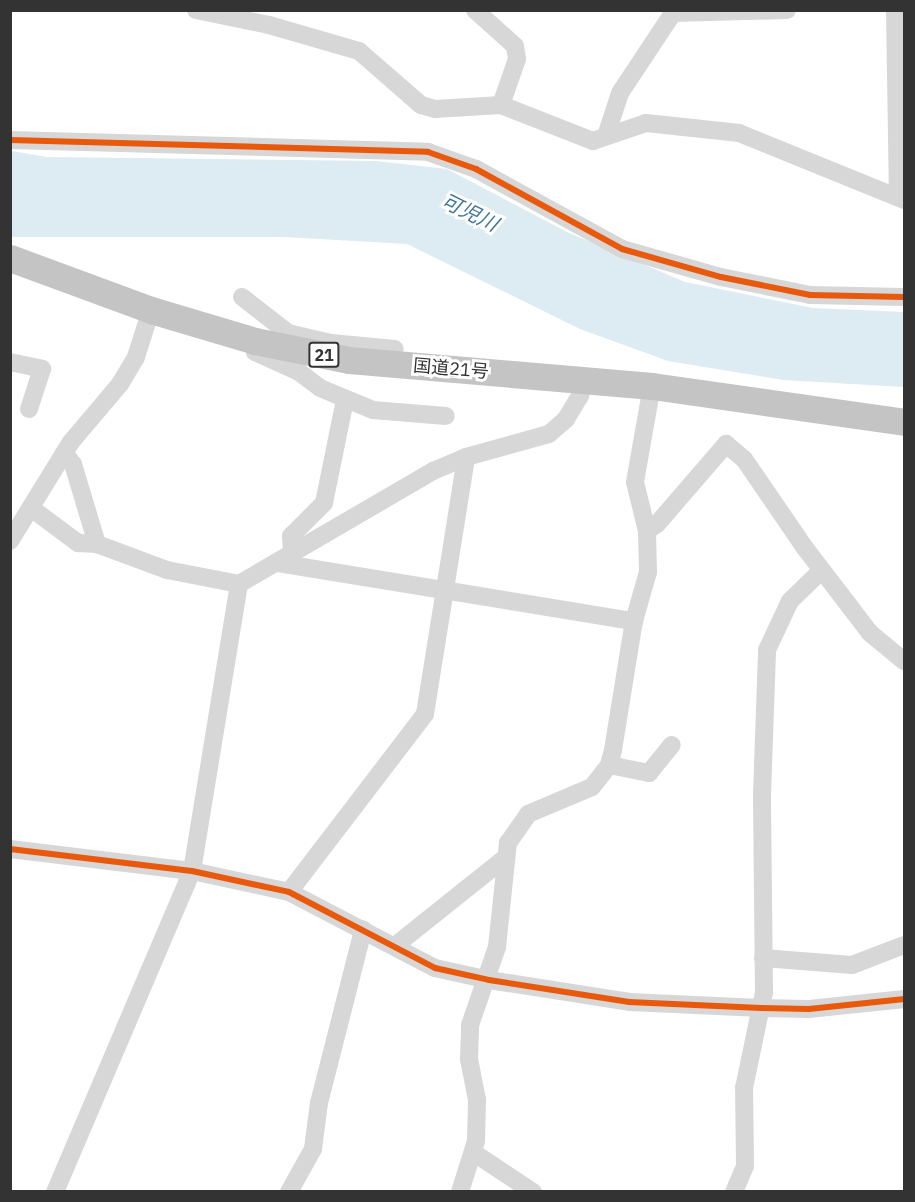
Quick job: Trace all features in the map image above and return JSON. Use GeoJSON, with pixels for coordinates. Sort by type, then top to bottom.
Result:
{"type":"FeatureCollection","features":[{"type":"Feature","properties":{"kind":"highway","name":"国道21号"},"geometry":{"type":"LineString","coordinates":[[10,258],[152,310],[255,341],[287,340],[349,360],[651,386],[904,422]]}},
{"type":"Feature","properties":{"kind":"street"},"geometry":{"type":"LineString","coordinates":[[196,10],[271,18],[359,51],[421,105],[435,109],[501,105],[593,141],[646,123],[740,134],[901,199],[895,10]]}},
{"type":"Feature","properties":{"kind":"street"},"geometry":{"type":"LineString","coordinates":[[475,10],[515,46],[517,59],[501,105]]}},
{"type":"Feature","properties":{"kind":"street"},"geometry":{"type":"LineString","coordinates":[[606,136],[620,93],[673,13],[787,10]]}},
{"type":"Feature","properties":{"kind":"street"},"geometry":{"type":"LineString","coordinates":[[10,140],[428,152],[476,169],[622,249],[721,277],[810,295],[904,297]]}},
{"type":"Feature","properties":{"kind":"street"},"geometry":{"type":"LineString","coordinates":[[242,297],[287,340],[394,349]]}},
{"type":"Feature","properties":{"kind":"street"},"geometry":{"type":"LineString","coordinates":[[10,542],[64,453],[120,384],[136,357],[152,310]]}},
{"type":"Feature","properties":{"kind":"street"},"geometry":{"type":"LineString","coordinates":[[255,341],[255,352],[285,364],[345,400],[373,410],[446,416]]}},
{"type":"Feature","properties":{"kind":"street"},"geometry":{"type":"LineString","coordinates":[[10,362],[42,369],[29,409]]}},
{"type":"Feature","properties":{"kind":"street"},"geometry":{"type":"LineString","coordinates":[[31,508],[78,543],[97,544],[167,570],[239,584],[433,471],[466,457],[549,434],[567,419],[580,396],[583,381]]}},
{"type":"Feature","properties":{"kind":"street"},"geometry":{"type":"LineString","coordinates":[[460,1191],[474,1153],[477,1100],[468,1041],[473,1015],[489,980],[502,919],[505,858],[508,843],[528,814],[592,787],[609,765],[620,720],[634,621],[648,572],[647,531],[635,482],[651,386]]}},
{"type":"Feature","properties":{"kind":"street"},"geometry":{"type":"LineString","coordinates":[[285,557],[291,536],[324,503],[345,400]]}},
{"type":"Feature","properties":{"kind":"street"},"geometry":{"type":"LineString","coordinates":[[647,531],[657,524],[726,444],[744,459],[821,571],[870,633],[904,661]]}},
{"type":"Feature","properties":{"kind":"street"},"geometry":{"type":"LineString","coordinates":[[64,453],[73,464],[97,544]]}},
{"type":"Feature","properties":{"kind":"street"},"geometry":{"type":"LineString","coordinates":[[289,892],[425,714],[466,457]]}},
{"type":"Feature","properties":{"kind":"street"},"geometry":{"type":"LineString","coordinates":[[285,557],[446,591],[634,621]]}},
{"type":"Feature","properties":{"kind":"street"},"geometry":{"type":"LineString","coordinates":[[734,1191],[745,1166],[744,1088],[761,1008],[767,650],[790,601],[821,571]]}},
{"type":"Feature","properties":{"kind":"street"},"geometry":{"type":"LineString","coordinates":[[54,1191],[192,871],[239,584]]}},
{"type":"Feature","properties":{"kind":"street"},"geometry":{"type":"LineString","coordinates":[[609,765],[649,772],[672,745]]}},
{"type":"Feature","properties":{"kind":"street"},"geometry":{"type":"LineString","coordinates":[[10,849],[192,871],[289,892],[396,945],[435,968],[489,980],[629,1002],[809,1009],[904,999]]}},
{"type":"Feature","properties":{"kind":"street"},"geometry":{"type":"LineString","coordinates":[[396,945],[505,858]]}},
{"type":"Feature","properties":{"kind":"street"},"geometry":{"type":"LineString","coordinates":[[290,1191],[313,1149],[319,1103],[363,930]]}},
{"type":"Feature","properties":{"kind":"street"},"geometry":{"type":"LineString","coordinates":[[763,958],[852,965],[904,945]]}},
{"type":"Feature","properties":{"kind":"street"},"geometry":{"type":"LineString","coordinates":[[474,1153],[533,1191]]}},
{"type":"Feature","properties":{"kind":"water","name":"可児川"},"geometry":{"type":"Polygon","coordinates":[[[11,151],[47,157],[376,161],[447,169],[567,232],[685,282],[813,308],[904,312],[904,387],[784,380],[668,361],[580,329],[407,244],[284,237],[11,237],[11,151]]]}},
{"type":"Feature","properties":{"kind":"cycle path"},"geometry":{"type":"LineString","coordinates":[[10,140],[428,152],[476,169],[622,249],[721,277],[810,295],[904,297]]}},
{"type":"Feature","properties":{"kind":"cycle path"},"geometry":{"type":"LineString","coordinates":[[10,849],[192,871],[289,892],[435,968],[489,980],[629,1002],[809,1009],[904,999]]}}]}
